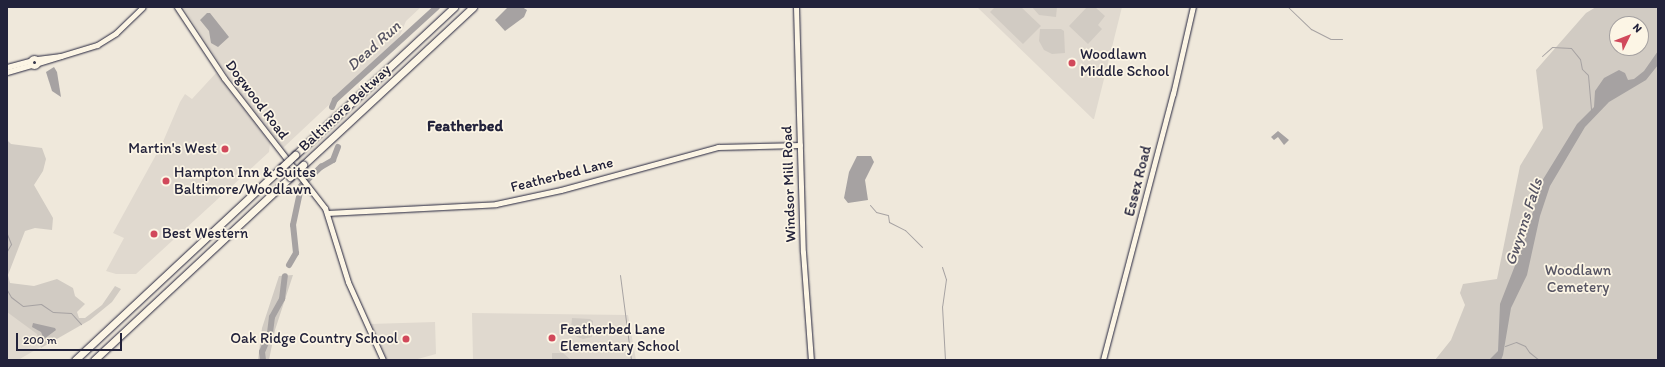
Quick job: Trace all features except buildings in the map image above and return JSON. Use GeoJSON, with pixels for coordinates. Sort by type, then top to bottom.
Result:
{"type":"FeatureCollection","features":[{"type":"Feature","properties":{"kind":"highway","name":"Baltimore Beltway"},"geometry":{"type":"LineString","coordinates":[[75,360],[454,7]]}},
{"type":"Feature","properties":{"kind":"highway","name":"Baltimore Beltway"},"geometry":{"type":"LineString","coordinates":[[94,360],[473,7]]}},
{"type":"Feature","properties":{"kind":"main road"},"geometry":{"type":"LineString","coordinates":[[7,72],[31,63],[32,58],[37,61],[85,50],[107,39],[143,7]]}},
{"type":"Feature","properties":{"kind":"main road","name":"Dogwood Road"},"geometry":{"type":"LineString","coordinates":[[177,7],[224,78],[328,213],[348,282],[383,360]]}},
{"type":"Feature","properties":{"kind":"main road","name":"Windsor Mill Road"},"geometry":{"type":"LineString","coordinates":[[796,7],[803,252],[811,360]]}},
{"type":"Feature","properties":{"kind":"main road"},"geometry":{"type":"LineString","coordinates":[[7,67],[31,63]]}},
{"type":"Feature","properties":{"kind":"street","name":"Essex Road"},"geometry":{"type":"LineString","coordinates":[[1103,360],[1114,326],[1188,36],[1193,7]]}},
{"type":"Feature","properties":{"kind":"street","name":"Featherbed Lane"},"geometry":{"type":"LineString","coordinates":[[328,213],[496,204],[561,190],[718,147],[800,145]]}},
{"type":"Feature","properties":{"kind":"shaded area"},"geometry":{"type":"Polygon","coordinates":[[[183,7],[421,7],[406,21],[398,40],[283,148],[233,84],[183,7]]]}},
{"type":"Feature","properties":{"kind":"shaded area"},"geometry":{"type":"Polygon","coordinates":[[[508,7],[522,7],[527,10],[524,17],[505,31],[495,20],[508,7]]]}},
{"type":"Feature","properties":{"kind":"shaded area","name":"Woodlawn Middle School"},"geometry":{"type":"Polygon","coordinates":[[[977,7],[1122,7],[1094,119],[1093,119],[977,7]]]}},
{"type":"Feature","properties":{"kind":"shaded area"},"geometry":{"type":"Polygon","coordinates":[[[207,13],[210,13],[229,37],[218,47],[211,43],[209,31],[200,20],[207,13]]]}},
{"type":"Feature","properties":{"kind":"shaded area","name":"Gwynns Falls"},"geometry":{"type":"Polygon","coordinates":[[[1658,51],[1658,65],[1646,80],[1609,102],[1585,127],[1550,186],[1540,216],[1527,275],[1511,308],[1503,355],[1501,360],[1489,360],[1498,351],[1500,304],[1523,245],[1542,181],[1577,124],[1594,107],[1595,91],[1604,78],[1619,70],[1625,73],[1628,80],[1634,79],[1644,71],[1658,51]]]}},
{"type":"Feature","properties":{"kind":"shaded area"},"geometry":{"type":"Polygon","coordinates":[[[54,67],[57,72],[61,97],[52,91],[46,72],[54,67]]]}},
{"type":"Feature","properties":{"kind":"shaded area"},"geometry":{"type":"Polygon","coordinates":[[[216,73],[270,143],[269,152],[136,274],[116,274],[106,271],[124,238],[113,233],[162,144],[180,102],[185,94],[192,99],[216,73]]]}},
{"type":"Feature","properties":{"kind":"shaded area"},"geometry":{"type":"Polygon","coordinates":[[[1278,131],[1289,140],[1284,145],[1278,137],[1274,140],[1271,137],[1278,131]]]}},
{"type":"Feature","properties":{"kind":"shaded area"},"geometry":{"type":"Polygon","coordinates":[[[857,156],[871,156],[874,162],[865,180],[868,200],[848,203],[844,198],[849,172],[857,156]]]}},
{"type":"Feature","properties":{"kind":"shaded area"},"geometry":{"type":"Polygon","coordinates":[[[7,294],[77,326],[18,360],[7,360],[7,294]]]}},
{"type":"Feature","properties":{"kind":"shaded area","name":"Featherbed Lane Elementary School"},"geometry":{"type":"Polygon","coordinates":[[[472,313],[628,315],[636,360],[473,360],[472,313]]]}},
{"type":"Feature","properties":{"kind":"shaded area","name":"Oak Ridge Country School"},"geometry":{"type":"Polygon","coordinates":[[[435,322],[436,354],[414,360],[387,360],[370,324],[435,322]]]}},
{"type":"Feature","properties":{"kind":"shaded area"},"geometry":{"type":"Polygon","coordinates":[[[33,323],[55,328],[56,330],[44,339],[41,332],[32,327],[33,323]]]}},
{"type":"Feature","properties":{"kind":"green space"},"geometry":{"type":"Polygon","coordinates":[[[995,7],[1021,7],[1041,26],[1023,44],[990,12],[995,7]]]}},
{"type":"Feature","properties":{"kind":"green space"},"geometry":{"type":"Polygon","coordinates":[[[1032,7],[1057,7],[1056,17],[1039,15],[1032,7]]]}},
{"type":"Feature","properties":{"kind":"green space"},"geometry":{"type":"Polygon","coordinates":[[[1087,7],[1095,7],[1105,16],[1098,25],[1102,29],[1088,44],[1069,26],[1087,7]]]}},
{"type":"Feature","properties":{"kind":"green space","name":"Woodlawn Cemetery"},"geometry":{"type":"Polygon","coordinates":[[[1596,7],[1658,7],[1658,360],[1435,360],[1451,340],[1465,305],[1460,293],[1463,284],[1497,279],[1520,166],[1543,128],[1536,70],[1586,13],[1596,7]]]}},
{"type":"Feature","properties":{"kind":"green space"},"geometry":{"type":"Polygon","coordinates":[[[1040,29],[1061,29],[1064,31],[1065,53],[1052,54],[1044,50],[1039,41],[1040,29]]]}},
{"type":"Feature","properties":{"kind":"green space"},"geometry":{"type":"Polygon","coordinates":[[[7,140],[11,144],[42,148],[46,159],[43,171],[34,185],[53,218],[52,230],[35,228],[25,231],[8,275],[10,283],[34,286],[57,279],[73,288],[75,296],[85,304],[77,312],[79,318],[85,318],[102,305],[115,286],[121,289],[112,302],[90,320],[41,348],[37,334],[7,312],[7,140]]]}},
{"type":"Feature","properties":{"kind":"green space"},"geometry":{"type":"Polygon","coordinates":[[[293,275],[275,330],[269,360],[258,360],[262,328],[279,276],[293,275]]]}},
{"type":"Feature","properties":{"kind":"green space"},"geometry":{"type":"Polygon","coordinates":[[[572,318],[590,319],[593,321],[592,337],[583,339],[577,337],[571,328],[572,318]]]}},
{"type":"Feature","properties":{"kind":"green space"},"geometry":{"type":"Polygon","coordinates":[[[552,353],[563,353],[571,360],[552,360],[552,353]]]}},
{"type":"Feature","properties":{"kind":"waterway","name":"Dead Run"},"geometry":{"type":"LineString","coordinates":[[332,107],[335,100],[437,7]]}},
{"type":"Feature","properties":{"kind":"waterway"},"geometry":{"type":"LineString","coordinates":[[1288,7],[1311,29],[1331,39],[1342,39]]}},
{"type":"Feature","properties":{"kind":"waterway"},"geometry":{"type":"LineString","coordinates":[[1542,56],[1552,47],[1571,48],[1580,59],[1582,69],[1588,75],[1591,112]]}},
{"type":"Feature","properties":{"kind":"waterway","name":"Dead Run"},"geometry":{"type":"LineString","coordinates":[[289,265],[296,253],[293,225],[301,186],[321,167],[333,160],[338,147]]}},
{"type":"Feature","properties":{"kind":"waterway"},"geometry":{"type":"LineString","coordinates":[[870,205],[876,212],[888,215],[889,222],[905,230],[922,247]]}},
{"type":"Feature","properties":{"kind":"waterway"},"geometry":{"type":"LineString","coordinates":[[7,234],[11,244],[7,251]]}},
{"type":"Feature","properties":{"kind":"waterway"},"geometry":{"type":"LineString","coordinates":[[942,267],[946,279],[942,306],[945,360]]}},
{"type":"Feature","properties":{"kind":"waterway"},"geometry":{"type":"LineString","coordinates":[[620,275],[631,360]]}},
{"type":"Feature","properties":{"kind":"waterway","name":"Dead Run"},"geometry":{"type":"LineString","coordinates":[[263,360],[262,352],[270,333],[272,317],[282,299],[285,276]]}},
{"type":"Feature","properties":{"kind":"waterway"},"geometry":{"type":"LineString","coordinates":[[7,290],[11,297],[23,306],[41,304],[53,312],[71,313],[81,324]]}},
{"type":"Feature","properties":{"kind":"waterway"},"geometry":{"type":"LineString","coordinates":[[1505,346],[1516,342],[1525,346],[1529,352],[1539,360]]}},
{"type":"Feature","properties":{"kind":"place","name":"Woodlawn Middle School"},"geometry":{"type":"Point","coordinates":[1072,63]}},
{"type":"Feature","properties":{"kind":"place","name":"Martin's West"},"geometry":{"type":"Point","coordinates":[225,149]}},
{"type":"Feature","properties":{"kind":"place","name":"Hampton Inn & Suites Baltimore/Woodlawn"},"geometry":{"type":"Point","coordinates":[166,181]}},
{"type":"Feature","properties":{"kind":"place","name":"Best Western"},"geometry":{"type":"Point","coordinates":[154,234]}},
{"type":"Feature","properties":{"kind":"place","name":"Featherbed Lane Elementary School"},"geometry":{"type":"Point","coordinates":[552,338]}},
{"type":"Feature","properties":{"kind":"place","name":"Oak Ridge Country School"},"geometry":{"type":"Point","coordinates":[406,339]}},
{"type":"Feature","properties":{"kind":"district","name":"Featherbed"},"geometry":{"type":"Point","coordinates":[465,126]}}]}
